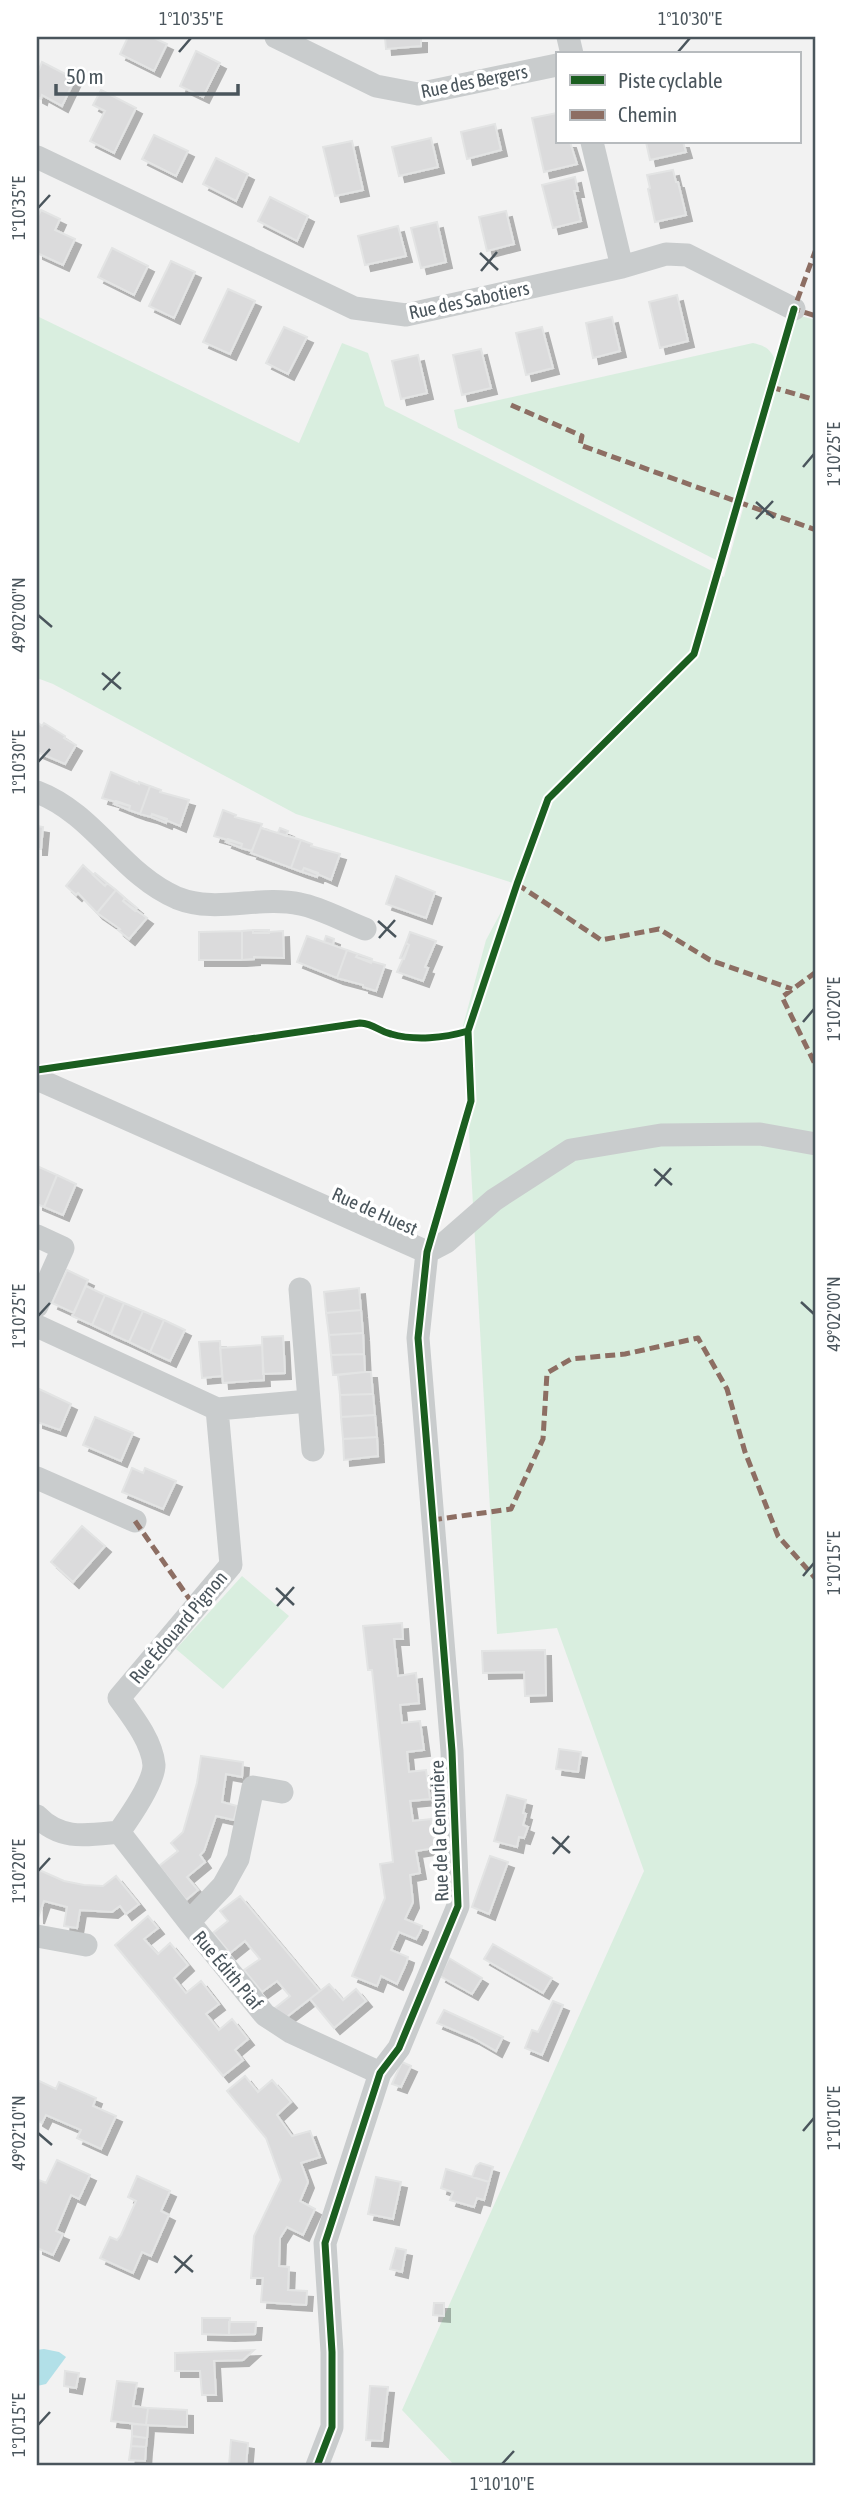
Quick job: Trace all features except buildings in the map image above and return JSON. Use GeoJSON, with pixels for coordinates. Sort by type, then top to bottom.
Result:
{"type":"FeatureCollection","features":[{"type":"Feature","properties":{"kind":"street","name":"Rue des Bergers"},"geometry":{"type":"LineString","coordinates":[[276,37],[376,86],[418,94],[556,65]]}},
{"type":"Feature","properties":{"kind":"street"},"geometry":{"type":"LineString","coordinates":[[592,144],[622,267]]}},
{"type":"Feature","properties":{"kind":"street","name":"Rue des Sabotiers"},"geometry":{"type":"LineString","coordinates":[[37,157],[354,309],[406,315],[622,267],[666,254],[687,255],[794,309]]}},
{"type":"Feature","properties":{"kind":"street"},"geometry":{"type":"LineString","coordinates":[[37,792],[68,806],[147,880],[177,898],[204,905],[300,904],[365,929]]}},
{"type":"Feature","properties":{"kind":"street","name":"Rue de Huest"},"geometry":{"type":"LineString","coordinates":[[37,1079],[427,1252],[446,1242],[494,1200],[571,1150],[661,1135],[760,1134],[816,1144]]}},
{"type":"Feature","properties":{"kind":"street"},"geometry":{"type":"LineString","coordinates":[[37,1236],[63,1248],[37,1306]]}},
{"type":"Feature","properties":{"kind":"street","name":"Rue de la Censurière"},"geometry":{"type":"LineString","coordinates":[[317,2466],[332,2427],[332,2352],[325,2244],[380,2073],[399,2048],[458,1906],[452,1751],[418,1338],[427,1252]]}},
{"type":"Feature","properties":{"kind":"street"},"geometry":{"type":"LineString","coordinates":[[300,1289],[313,1450]]}},
{"type":"Feature","properties":{"kind":"street"},"geometry":{"type":"LineString","coordinates":[[37,1326],[217,1409],[309,1401]]}},
{"type":"Feature","properties":{"kind":"street","name":"Rue Édouard Pignon"},"geometry":{"type":"LineString","coordinates":[[119,1832],[139,1804],[154,1766],[142,1730],[118,1698],[231,1565],[217,1409]]}},
{"type":"Feature","properties":{"kind":"street"},"geometry":{"type":"LineString","coordinates":[[37,1478],[135,1521]]}},
{"type":"Feature","properties":{"kind":"street","name":"Rue Édith Piaf"},"geometry":{"type":"LineString","coordinates":[[189,1922],[223,1886],[238,1859],[253,1787],[282,1792]]}},
{"type":"Feature","properties":{"kind":"street"},"geometry":{"type":"LineString","coordinates":[[37,1816],[66,1835],[119,1832]]}},
{"type":"Feature","properties":{"kind":"street","name":"Rue Édith Piaf"},"geometry":{"type":"LineString","coordinates":[[119,1832],[265,2015],[291,2032],[380,2073]]}},
{"type":"Feature","properties":{"kind":"street"},"geometry":{"type":"LineString","coordinates":[[37,1936],[86,1945]]}},
{"type":"Feature","properties":{"kind":"green space"},"geometry":{"type":"Polygon","coordinates":[[[797,315],[816,320],[816,2466],[455,2466],[402,2410],[644,1871],[557,1628],[497,1634],[463,1026],[486,940],[516,884],[296,814],[53,684],[37,678],[37,316],[299,443],[342,343],[368,353],[385,406],[724,577],[797,315]]]}},
{"type":"Feature","properties":{"kind":"green space"},"geometry":{"type":"Polygon","coordinates":[[[753,343],[767,348],[775,360],[716,560],[458,428],[454,410],[753,343]]]}},
{"type":"Feature","properties":{"kind":"green space"},"geometry":{"type":"Polygon","coordinates":[[[242,1576],[289,1616],[223,1689],[176,1649],[242,1576]]]}},
{"type":"Feature","properties":{"kind":"water"},"geometry":{"type":"Polygon","coordinates":[[[37,2350],[59,2352],[66,2357],[46,2384],[37,2386],[37,2350]]]}},
{"type":"Feature","properties":{"kind":"marked path"},"geometry":{"type":"LineString","coordinates":[[816,249],[794,309],[816,316]]}},
{"type":"Feature","properties":{"kind":"marked path"},"geometry":{"type":"LineString","coordinates":[[771,387],[816,400]]}},
{"type":"Feature","properties":{"kind":"marked path"},"geometry":{"type":"LineString","coordinates":[[511,405],[582,436],[580,445],[816,530]]}},
{"type":"Feature","properties":{"kind":"marked path"},"geometry":{"type":"LineString","coordinates":[[517,884],[601,940],[659,929],[710,960],[792,989]]}},
{"type":"Feature","properties":{"kind":"marked path"},"geometry":{"type":"LineString","coordinates":[[816,972],[782,997],[816,1066]]}},
{"type":"Feature","properties":{"kind":"marked path"},"geometry":{"type":"LineString","coordinates":[[432,1520],[511,1509],[543,1439],[547,1373],[571,1359],[625,1354],[698,1338],[727,1389],[745,1452],[778,1536],[816,1579]]}},
{"type":"Feature","properties":{"kind":"marked path"},"geometry":{"type":"LineString","coordinates":[[135,1521],[195,1607]]}},
{"type":"Feature","properties":{"kind":"cycle path"},"geometry":{"type":"LineString","coordinates":[[317,2466],[332,2427],[332,2352],[325,2243],[380,2073],[399,2048],[458,1906],[452,1751],[418,1338],[427,1252],[471,1101],[468,1031],[548,799],[694,654],[794,309]]}},
{"type":"Feature","properties":{"kind":"cycle path"},"geometry":{"type":"LineString","coordinates":[[37,1070],[360,1023],[387,1033],[420,1038],[468,1031]]}}]}
